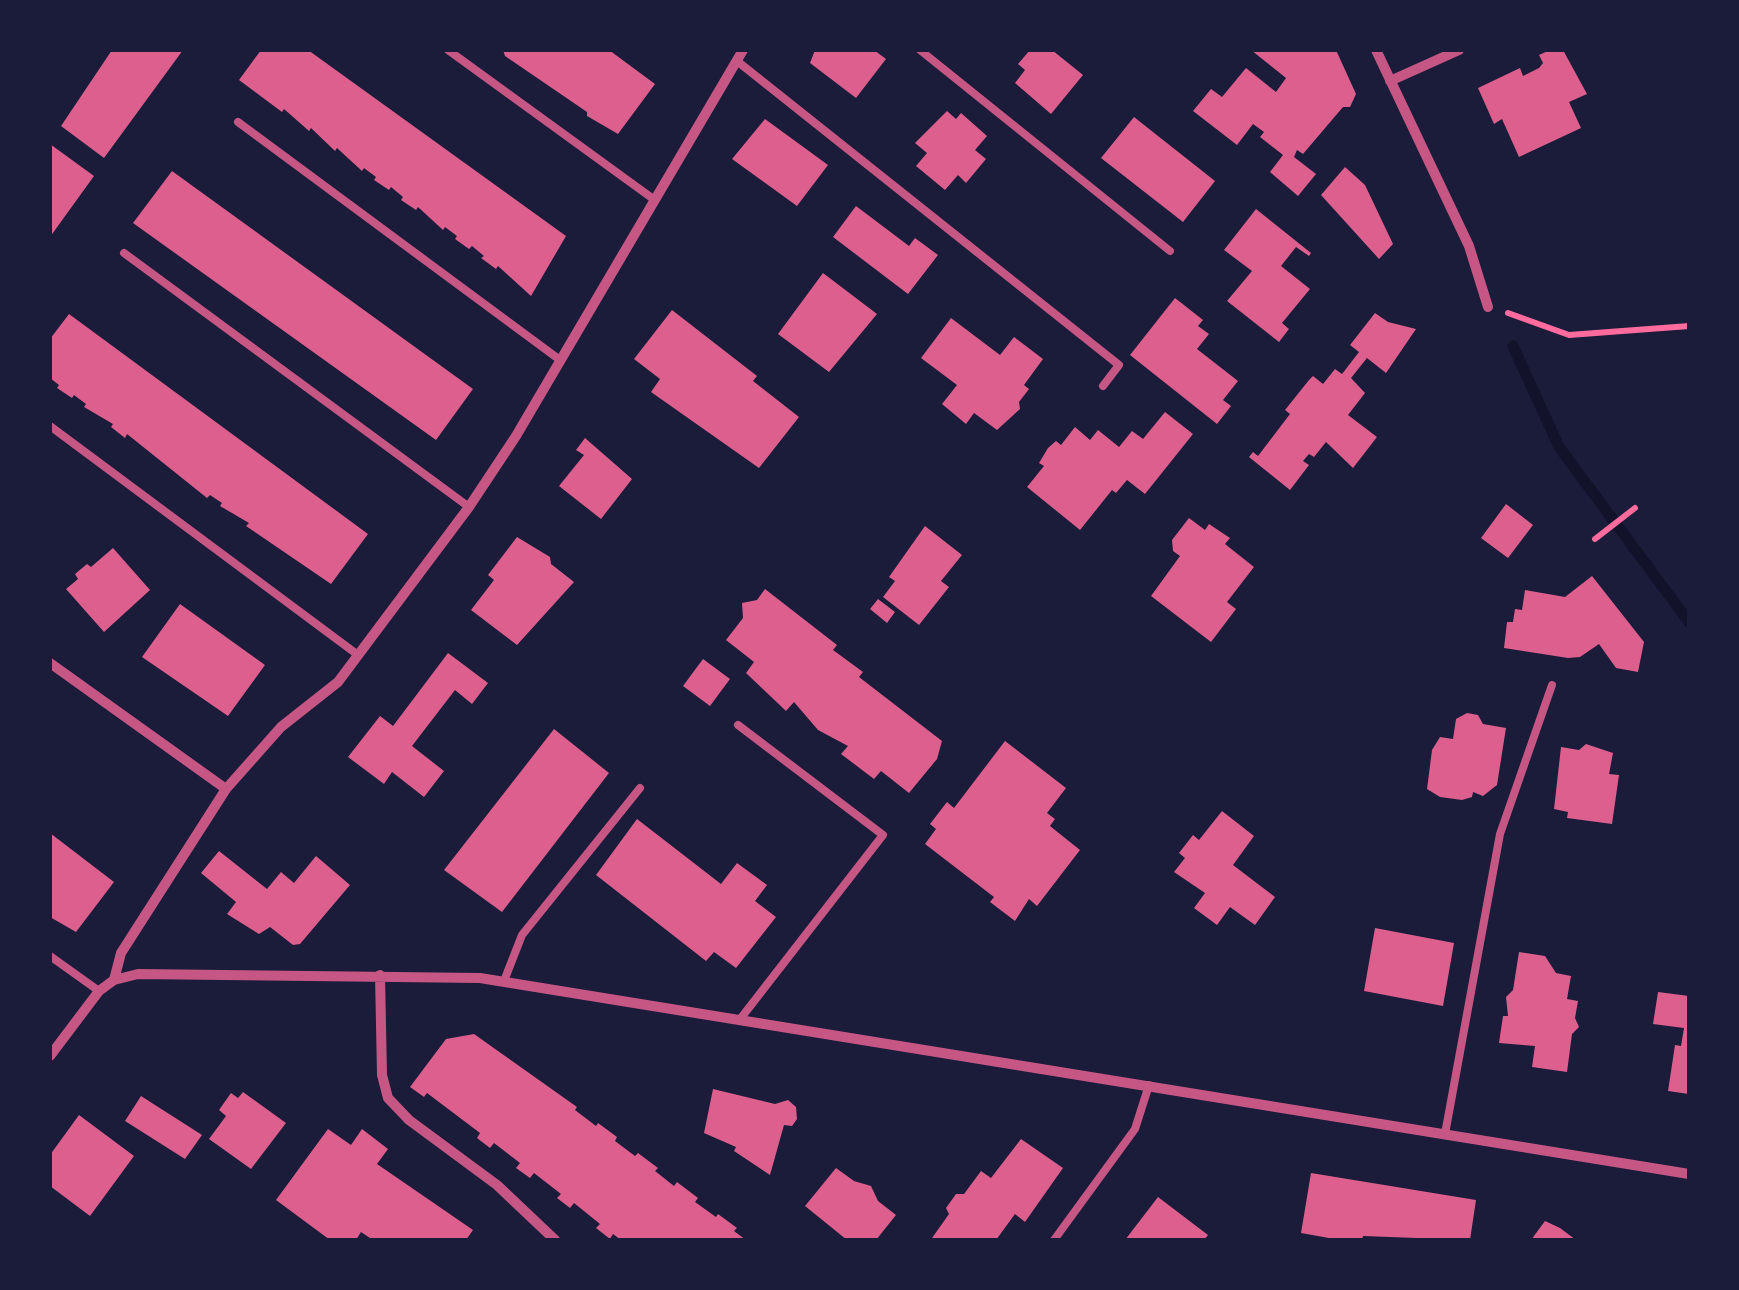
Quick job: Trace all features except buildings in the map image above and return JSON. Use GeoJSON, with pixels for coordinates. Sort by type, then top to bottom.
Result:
{"type":"FeatureCollection","features":[{"type":"Feature","properties":{"kind":"street"},"geometry":{"type":"LineString","coordinates":[[1376,50],[1469,246],[1488,307]]}},
{"type":"Feature","properties":{"kind":"street"},"geometry":{"type":"LineString","coordinates":[[1390,82],[1459,50]]}},
{"type":"Feature","properties":{"kind":"street"},"geometry":{"type":"LineString","coordinates":[[114,980],[121,953],[226,790],[274,734],[330,691],[469,507],[740,54]]}},
{"type":"Feature","properties":{"kind":"street"},"geometry":{"type":"LineString","coordinates":[[50,663],[226,790]]}},
{"type":"Feature","properties":{"kind":"street"},"geometry":{"type":"LineString","coordinates":[[50,1056],[100,990],[114,980],[154,973],[504,981],[1689,1174]]}},
{"type":"Feature","properties":{"kind":"street"},"geometry":{"type":"LineString","coordinates":[[380,976],[382,1075],[388,1098],[409,1120],[497,1185],[555,1240]]}},
{"type":"Feature","properties":{"kind":"lane"},"geometry":{"type":"LineString","coordinates":[[448,50],[652,198]]}},
{"type":"Feature","properties":{"kind":"lane"},"geometry":{"type":"LineString","coordinates":[[920,50],[1170,252]]}},
{"type":"Feature","properties":{"kind":"lane"},"geometry":{"type":"LineString","coordinates":[[740,54],[1118,366],[1103,386]]}},
{"type":"Feature","properties":{"kind":"lane"},"geometry":{"type":"LineString","coordinates":[[238,122],[560,360]]}},
{"type":"Feature","properties":{"kind":"lane"},"geometry":{"type":"LineString","coordinates":[[124,253],[469,507]]}},
{"type":"Feature","properties":{"kind":"lane"},"geometry":{"type":"LineString","coordinates":[[50,426],[358,655]]}},
{"type":"Feature","properties":{"kind":"lane"},"geometry":{"type":"LineString","coordinates":[[1446,1134],[1500,834],[1552,685]]}},
{"type":"Feature","properties":{"kind":"lane"},"geometry":{"type":"LineString","coordinates":[[738,725],[883,836],[742,1018]]}},
{"type":"Feature","properties":{"kind":"lane"},"geometry":{"type":"LineString","coordinates":[[504,981],[522,936],[640,788]]}},
{"type":"Feature","properties":{"kind":"lane"},"geometry":{"type":"LineString","coordinates":[[50,956],[100,990]]}},
{"type":"Feature","properties":{"kind":"lane"},"geometry":{"type":"LineString","coordinates":[[1054,1240],[1135,1129],[1149,1085]]}},
{"type":"Feature","properties":{"kind":"path"},"geometry":{"type":"LineString","coordinates":[[1488,307],[1569,335],[1689,326]]}},
{"type":"Feature","properties":{"kind":"path"},"geometry":{"type":"LineString","coordinates":[[1595,539],[1636,508]]}},
{"type":"Feature","properties":{"kind":"waterway"},"geometry":{"type":"LineString","coordinates":[[1513,346],[1559,447],[1689,622]]}}]}
